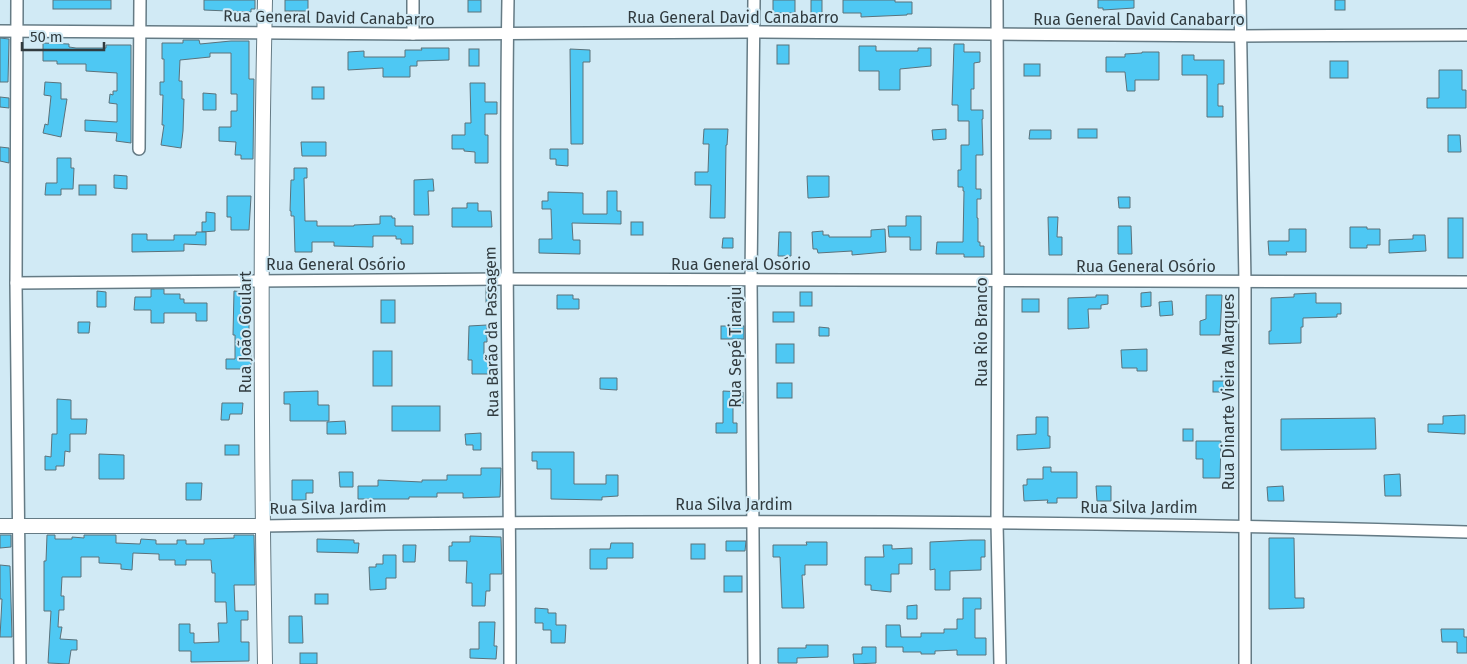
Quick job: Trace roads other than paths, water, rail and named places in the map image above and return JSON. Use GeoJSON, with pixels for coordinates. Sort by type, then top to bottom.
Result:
{"type":"FeatureCollection","features":[{"type":"Feature","properties":{"kind":"street"},"geometry":{"type":"LineString","coordinates":[[17,0],[17,526],[20,664]]}},
{"type":"Feature","properties":{"kind":"street"},"geometry":{"type":"LineString","coordinates":[[139,149],[140,0]]}},
{"type":"Feature","properties":{"kind":"street","name":"Rua João Goulart"},"geometry":{"type":"LineString","coordinates":[[264,664],[262,281],[265,0]]}},
{"type":"Feature","properties":{"kind":"street"},"geometry":{"type":"LineString","coordinates":[[413,0],[413,34]]}},
{"type":"Feature","properties":{"kind":"street","name":"Rua Barão da Passagem"},"geometry":{"type":"LineString","coordinates":[[508,0],[506,279],[510,664]]}},
{"type":"Feature","properties":{"kind":"street","name":"Rua Sepé Tiaraju"},"geometry":{"type":"LineString","coordinates":[[754,0],[751,280],[754,664]]}},
{"type":"Feature","properties":{"kind":"street","name":"Rua Rio Branco"},"geometry":{"type":"LineString","coordinates":[[996,0],[997,523],[1000,664]]}},
{"type":"Feature","properties":{"kind":"street","name":"Rua Dinarte Vieira Marques"},"geometry":{"type":"LineString","coordinates":[[1240,0],[1245,283],[1245,664]]}},
{"type":"Feature","properties":{"kind":"street","name":"Rua General David Canabarro"},"geometry":{"type":"LineString","coordinates":[[0,31],[413,34],[754,32],[1241,36],[1467,35]]}},
{"type":"Feature","properties":{"kind":"street","name":"Rua General Osório"},"geometry":{"type":"LineString","coordinates":[[16,283],[506,279],[1245,283],[1467,282]]}},
{"type":"Feature","properties":{"kind":"street","name":"Rua Silva Jardim"},"geometry":{"type":"LineString","coordinates":[[0,526],[753,522],[1244,525],[1467,532]]}}]}
